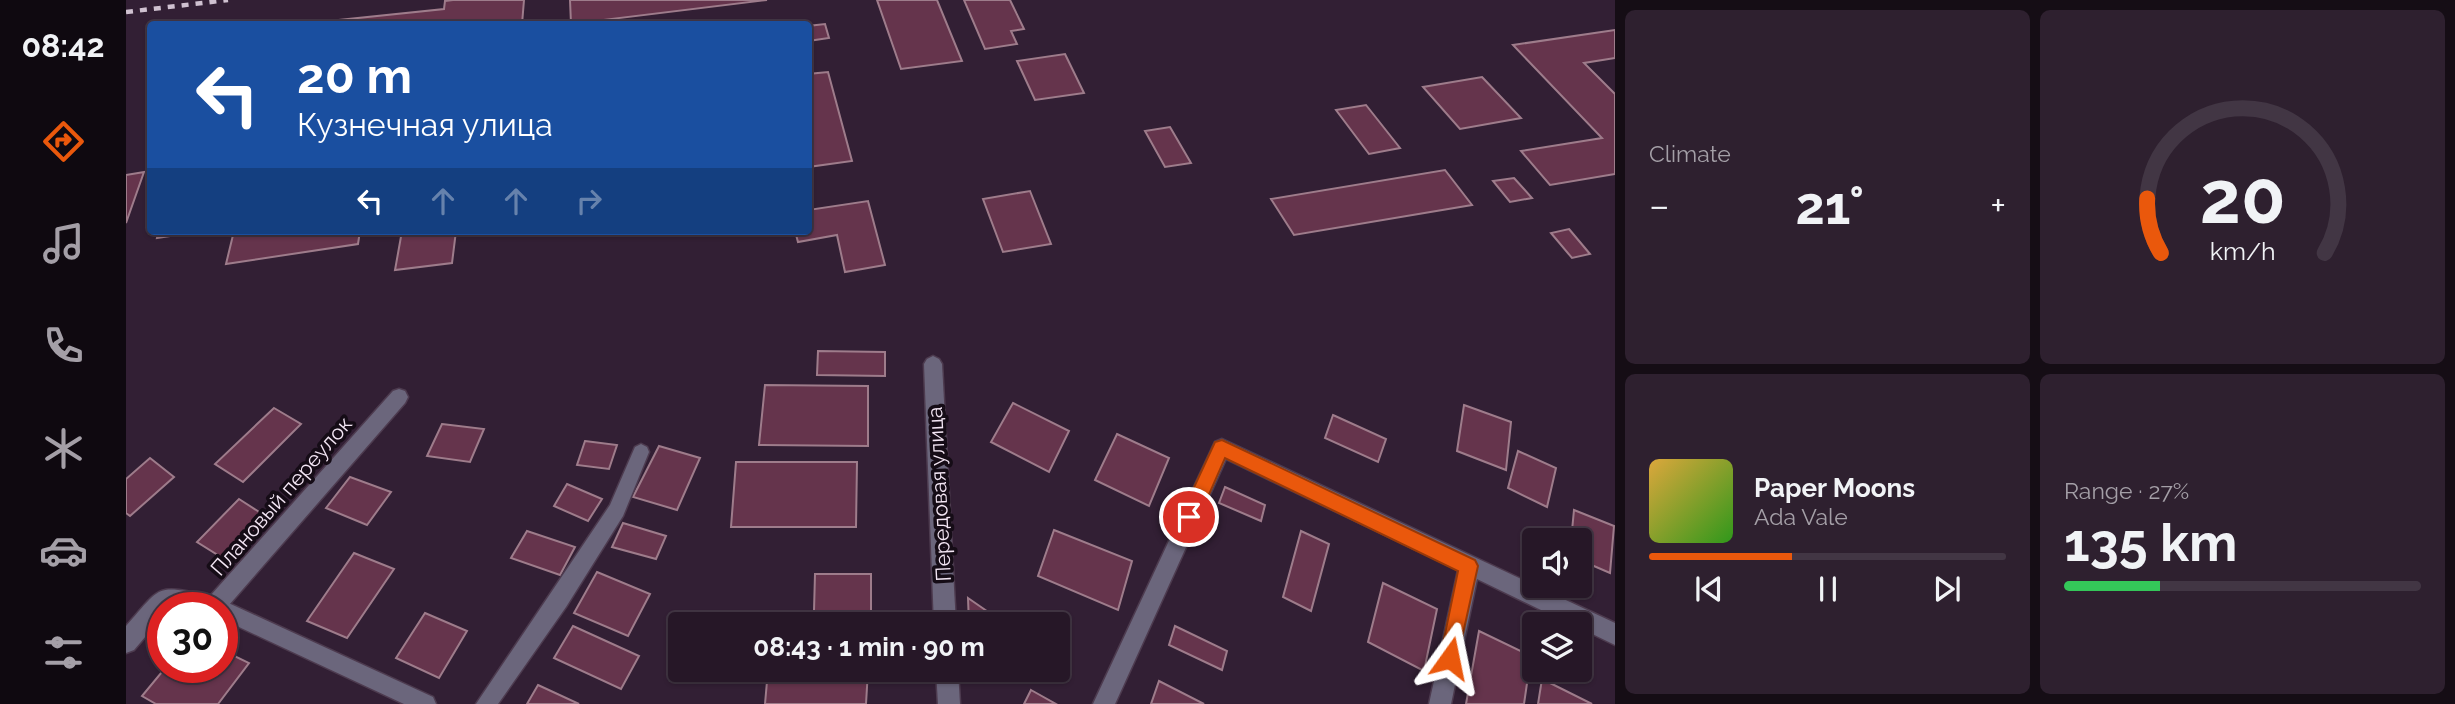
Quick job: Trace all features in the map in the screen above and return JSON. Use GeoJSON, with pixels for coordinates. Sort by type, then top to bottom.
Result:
{"type":"FeatureCollection","features":[{"type":"Feature","properties":{"kind":"street","name":"Передовая улица"},"geometry":{"type":"LineString","coordinates":[[933,364],[944,612]]}},
{"type":"Feature","properties":{"kind":"street","name":"Плановый переулок"},"geometry":{"type":"LineString","coordinates":[[231,592],[399,397]]}},
{"type":"Feature","properties":{"kind":"street"},"geometry":{"type":"LineString","coordinates":[[1104,704],[1222,448],[1615,634]]}},
{"type":"Feature","properties":{"kind":"street"},"geometry":{"type":"LineString","coordinates":[[1440,704],[1469,566]]}},
{"type":"Feature","properties":{"kind":"street","name":"Плановый переулок"},"geometry":{"type":"LineString","coordinates":[[126,642],[147,619]]}},
{"type":"Feature","properties":{"kind":"street"},"geometry":{"type":"LineString","coordinates":[[948,682],[949,704]]}},
{"type":"Feature","properties":{"kind":"lane"},"geometry":{"type":"LineString","coordinates":[[486,704],[559,600],[617,510],[641,452]]}},
{"type":"Feature","properties":{"kind":"lane"},"geometry":{"type":"LineString","coordinates":[[238,616],[426,704]]}},
{"type":"Feature","properties":{"kind":"building"},"geometry":{"type":"Polygon","coordinates":[[[524,0],[522,21],[329,21],[444,9],[445,1],[524,0]]]}},
{"type":"Feature","properties":{"kind":"building"},"geometry":{"type":"Polygon","coordinates":[[[570,0],[767,0],[596,21],[571,21],[570,0]]]}},
{"type":"Feature","properties":{"kind":"building"},"geometry":{"type":"Polygon","coordinates":[[[877,0],[937,0],[962,61],[901,69],[877,0]]]}},
{"type":"Feature","properties":{"kind":"building"},"geometry":{"type":"Polygon","coordinates":[[[964,0],[1010,0],[1024,29],[1011,31],[1017,44],[985,49],[964,0]]]}},
{"type":"Feature","properties":{"kind":"building"},"geometry":{"type":"Polygon","coordinates":[[[825,24],[829,38],[812,40],[812,26],[825,24]]]}},
{"type":"Feature","properties":{"kind":"building"},"geometry":{"type":"Polygon","coordinates":[[[1615,30],[1615,58],[1584,63],[1615,94],[1615,174],[1550,185],[1521,151],[1602,138],[1513,45],[1615,30]]]}},
{"type":"Feature","properties":{"kind":"building"},"geometry":{"type":"Polygon","coordinates":[[[1065,54],[1084,93],[1035,100],[1017,61],[1065,54]]]}},
{"type":"Feature","properties":{"kind":"building"},"geometry":{"type":"Polygon","coordinates":[[[828,72],[852,161],[812,166],[812,74],[828,72]]]}},
{"type":"Feature","properties":{"kind":"building"},"geometry":{"type":"Polygon","coordinates":[[[1482,77],[1521,118],[1460,129],[1423,87],[1482,77]]]}},
{"type":"Feature","properties":{"kind":"building"},"geometry":{"type":"Polygon","coordinates":[[[1366,105],[1400,148],[1369,154],[1336,110],[1366,105]]]}},
{"type":"Feature","properties":{"kind":"building"},"geometry":{"type":"Polygon","coordinates":[[[1170,127],[1191,163],[1165,167],[1145,131],[1170,127]]]}},
{"type":"Feature","properties":{"kind":"building"},"geometry":{"type":"Polygon","coordinates":[[[1445,170],[1472,205],[1294,235],[1271,199],[1445,170]]]}},
{"type":"Feature","properties":{"kind":"building"},"geometry":{"type":"Polygon","coordinates":[[[144,172],[126,223],[126,175],[144,172]]]}},
{"type":"Feature","properties":{"kind":"building"},"geometry":{"type":"Polygon","coordinates":[[[1514,178],[1532,198],[1510,202],[1493,181],[1514,178]]]}},
{"type":"Feature","properties":{"kind":"building"},"geometry":{"type":"Polygon","coordinates":[[[1030,191],[1051,244],[1003,252],[983,199],[1030,191]]]}},
{"type":"Feature","properties":{"kind":"building"},"geometry":{"type":"Polygon","coordinates":[[[868,201],[885,265],[845,272],[837,235],[798,242],[796,235],[812,235],[812,209],[868,201]]]}},
{"type":"Feature","properties":{"kind":"building"},"geometry":{"type":"Polygon","coordinates":[[[1569,229],[1590,254],[1572,258],[1551,233],[1569,229]]]}},
{"type":"Feature","properties":{"kind":"building"},"geometry":{"type":"Polygon","coordinates":[[[233,235],[359,235],[358,244],[226,264],[233,235]]]}},
{"type":"Feature","properties":{"kind":"building"},"geometry":{"type":"Polygon","coordinates":[[[401,235],[456,235],[452,263],[395,270],[401,235]]]}},
{"type":"Feature","properties":{"kind":"building"},"geometry":{"type":"Polygon","coordinates":[[[818,351],[885,352],[885,376],[817,375],[818,351]]]}},
{"type":"Feature","properties":{"kind":"building"},"geometry":{"type":"Polygon","coordinates":[[[765,385],[868,386],[868,446],[759,445],[765,385]]]}},
{"type":"Feature","properties":{"kind":"building"},"geometry":{"type":"Polygon","coordinates":[[[1013,403],[1069,431],[1049,472],[991,442],[1013,403]]]}},
{"type":"Feature","properties":{"kind":"building"},"geometry":{"type":"Polygon","coordinates":[[[1464,405],[1511,422],[1506,470],[1457,451],[1464,405]]]}},
{"type":"Feature","properties":{"kind":"building"},"geometry":{"type":"Polygon","coordinates":[[[274,408],[301,424],[243,482],[215,464],[274,408]]]}},
{"type":"Feature","properties":{"kind":"building"},"geometry":{"type":"Polygon","coordinates":[[[1333,415],[1386,439],[1378,462],[1325,438],[1333,415]]]}},
{"type":"Feature","properties":{"kind":"building"},"geometry":{"type":"Polygon","coordinates":[[[442,424],[484,429],[470,462],[427,456],[442,424]]]}},
{"type":"Feature","properties":{"kind":"building"},"geometry":{"type":"Polygon","coordinates":[[[1117,434],[1169,458],[1149,506],[1095,480],[1117,434]]]}},
{"type":"Feature","properties":{"kind":"building"},"geometry":{"type":"Polygon","coordinates":[[[585,441],[617,445],[609,469],[577,465],[585,441]]]}},
{"type":"Feature","properties":{"kind":"building"},"geometry":{"type":"Polygon","coordinates":[[[659,446],[700,458],[677,510],[633,497],[659,446]]]}},
{"type":"Feature","properties":{"kind":"building"},"geometry":{"type":"Polygon","coordinates":[[[1518,451],[1556,468],[1547,507],[1508,488],[1518,451]]]}},
{"type":"Feature","properties":{"kind":"building"},"geometry":{"type":"Polygon","coordinates":[[[150,458],[174,477],[130,516],[126,513],[126,479],[150,458]]]}},
{"type":"Feature","properties":{"kind":"building"},"geometry":{"type":"Polygon","coordinates":[[[736,462],[857,462],[856,527],[731,527],[736,462]]]}},
{"type":"Feature","properties":{"kind":"building"},"geometry":{"type":"Polygon","coordinates":[[[350,477],[391,492],[367,525],[326,508],[350,477]]]}},
{"type":"Feature","properties":{"kind":"building"},"geometry":{"type":"Polygon","coordinates":[[[567,484],[602,499],[588,521],[554,506],[567,484]]]}},
{"type":"Feature","properties":{"kind":"building"},"geometry":{"type":"Polygon","coordinates":[[[1225,487],[1265,505],[1261,521],[1219,503],[1225,487]]]}},
{"type":"Feature","properties":{"kind":"building"},"geometry":{"type":"Polygon","coordinates":[[[239,499],[270,519],[229,562],[197,542],[239,499]]]}},
{"type":"Feature","properties":{"kind":"building"},"geometry":{"type":"Polygon","coordinates":[[[1574,510],[1614,526],[1610,573],[1592,565],[1592,528],[1572,528],[1574,510]]]}},
{"type":"Feature","properties":{"kind":"building"},"geometry":{"type":"Polygon","coordinates":[[[623,523],[666,536],[656,559],[612,547],[623,523]]]}},
{"type":"Feature","properties":{"kind":"building"},"geometry":{"type":"Polygon","coordinates":[[[1054,530],[1132,561],[1118,610],[1038,576],[1054,530]]]}},
{"type":"Feature","properties":{"kind":"building"},"geometry":{"type":"Polygon","coordinates":[[[527,531],[575,547],[560,575],[511,558],[527,531]]]}},
{"type":"Feature","properties":{"kind":"building"},"geometry":{"type":"Polygon","coordinates":[[[1301,531],[1329,544],[1311,611],[1283,597],[1301,531]]]}},
{"type":"Feature","properties":{"kind":"building"},"geometry":{"type":"Polygon","coordinates":[[[354,553],[394,569],[347,638],[307,621],[354,553]]]}},
{"type":"Feature","properties":{"kind":"building"},"geometry":{"type":"Polygon","coordinates":[[[597,572],[650,594],[628,636],[574,613],[597,572]]]}},
{"type":"Feature","properties":{"kind":"building"},"geometry":{"type":"Polygon","coordinates":[[[815,574],[871,574],[871,611],[814,611],[815,574]]]}},
{"type":"Feature","properties":{"kind":"building"},"geometry":{"type":"Polygon","coordinates":[[[1383,583],[1437,609],[1424,671],[1368,642],[1383,583]]]}},
{"type":"Feature","properties":{"kind":"building"},"geometry":{"type":"Polygon","coordinates":[[[968,598],[988,612],[969,612],[968,598]]]}},
{"type":"Feature","properties":{"kind":"building"},"geometry":{"type":"Polygon","coordinates":[[[425,613],[467,631],[439,678],[396,658],[425,613]]]}},
{"type":"Feature","properties":{"kind":"building"},"geometry":{"type":"Polygon","coordinates":[[[573,626],[639,656],[621,689],[554,658],[573,626]]]}},
{"type":"Feature","properties":{"kind":"building"},"geometry":{"type":"Polygon","coordinates":[[[1175,626],[1227,651],[1222,670],[1169,645],[1175,626]]]}},
{"type":"Feature","properties":{"kind":"building"},"geometry":{"type":"Polygon","coordinates":[[[1479,631],[1522,652],[1522,682],[1527,682],[1524,704],[1466,704],[1479,631]]]}},
{"type":"Feature","properties":{"kind":"building"},"geometry":{"type":"Polygon","coordinates":[[[238,658],[249,663],[238,678],[238,658]]]}},
{"type":"Feature","properties":{"kind":"building"},"geometry":{"type":"Polygon","coordinates":[[[1159,681],[1204,704],[1151,704],[1159,681]]]}},
{"type":"Feature","properties":{"kind":"building"},"geometry":{"type":"Polygon","coordinates":[[[767,682],[867,682],[866,704],[765,704],[767,682]]]}},
{"type":"Feature","properties":{"kind":"building"},"geometry":{"type":"Polygon","coordinates":[[[1542,682],[1548,682],[1592,704],[1538,704],[1542,682]]]}},
{"type":"Feature","properties":{"kind":"building"},"geometry":{"type":"Polygon","coordinates":[[[153,683],[234,683],[218,704],[156,704],[142,696],[153,683]]]}},
{"type":"Feature","properties":{"kind":"building"},"geometry":{"type":"Polygon","coordinates":[[[538,685],[579,704],[527,704],[538,685]]]}},
{"type":"Feature","properties":{"kind":"building"},"geometry":{"type":"Polygon","coordinates":[[[1031,690],[1056,704],[1024,704],[1031,690]]]}},
{"type":"Feature","properties":{"kind":"railway"},"geometry":{"type":"LineString","coordinates":[[126,12],[228,0]]}},
{"type":"Feature","properties":{"kind":"route"},"geometry":{"type":"LineString","coordinates":[[1189,517],[1222,448],[1469,566],[1450,658]]}}]}
